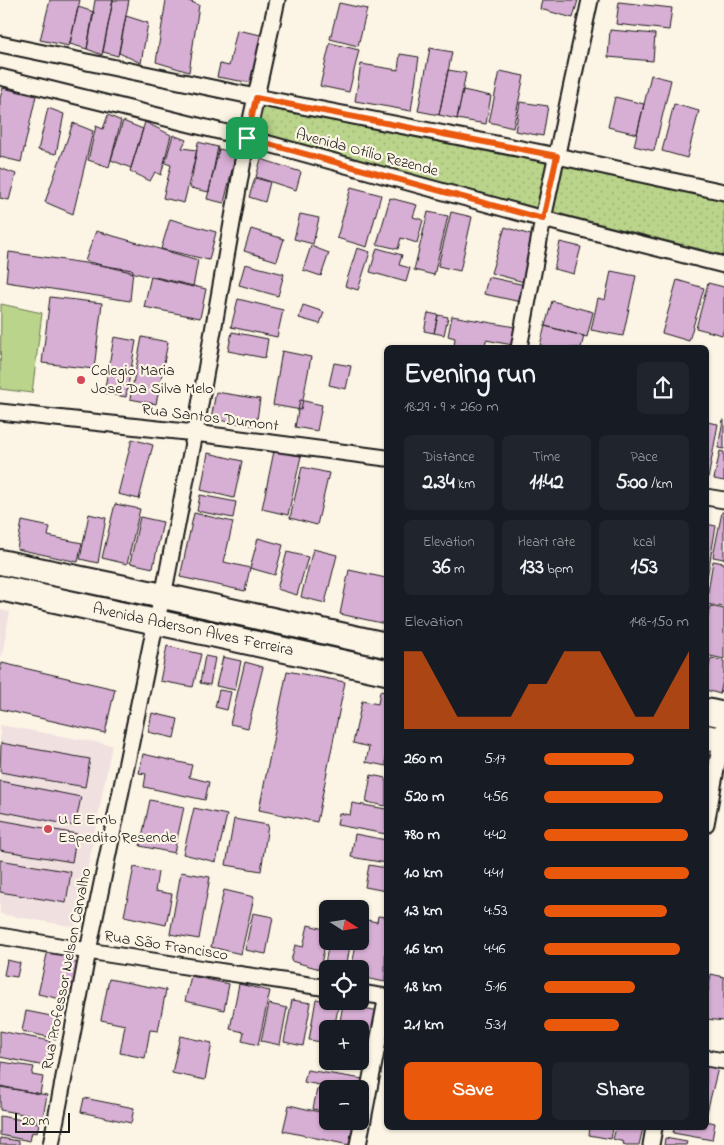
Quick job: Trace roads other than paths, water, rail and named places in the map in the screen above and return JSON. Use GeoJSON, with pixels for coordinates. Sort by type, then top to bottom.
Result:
{"type":"FeatureCollection","features":[{"type":"Feature","properties":{"kind":"main road","name":"Avenida Aderson Alves Ferreira"},"geometry":{"type":"LineString","coordinates":[[0,562],[384,644]]}},
{"type":"Feature","properties":{"kind":"main road","name":"Avenida Aderson Alves Ferreira"},"geometry":{"type":"LineString","coordinates":[[0,588],[384,672]]}},
{"type":"Feature","properties":{"kind":"main road"},"geometry":{"type":"LineString","coordinates":[[709,712],[724,715]]}},
{"type":"Feature","properties":{"kind":"street","name":"Rua Professor Nelson Carvalho"},"geometry":{"type":"LineString","coordinates":[[51,1145],[88,951],[156,621],[163,596],[195,433],[247,138],[277,0]]}},
{"type":"Feature","properties":{"kind":"street"},"geometry":{"type":"LineString","coordinates":[[520,345],[543,219],[590,0]]}},
{"type":"Feature","properties":{"kind":"street","name":"Avenida Otílio Rezende"},"geometry":{"type":"LineString","coordinates":[[0,44],[256,98],[557,156],[724,192]]}},
{"type":"Feature","properties":{"kind":"street","name":"Avenida Otílio Rezende"},"geometry":{"type":"LineString","coordinates":[[0,77],[247,138],[543,219],[724,265]]}},
{"type":"Feature","properties":{"kind":"street","name":"Rua Santos Dumont"},"geometry":{"type":"LineString","coordinates":[[0,412],[195,433],[384,458]]}},
{"type":"Feature","properties":{"kind":"street"},"geometry":{"type":"LineString","coordinates":[[709,498],[724,500]]}},
{"type":"Feature","properties":{"kind":"street"},"geometry":{"type":"LineString","coordinates":[[709,804],[719,736]]}},
{"type":"Feature","properties":{"kind":"street","name":"Rua São Francisco"},"geometry":{"type":"LineString","coordinates":[[0,936],[319,987]]}},
{"type":"Feature","properties":{"kind":"street"},"geometry":{"type":"LineString","coordinates":[[369,994],[384,997]]}},
{"type":"Feature","properties":{"kind":"street"},"geometry":{"type":"LineString","coordinates":[[358,1145],[384,1011]]}},
{"type":"Feature","properties":{"kind":"street"},"geometry":{"type":"LineString","coordinates":[[709,1058],[724,1061]]}},
{"type":"Feature","properties":{"kind":"street"},"geometry":{"type":"LineString","coordinates":[[651,1145],[654,1130]]}},
{"type":"Feature","properties":{"kind":"place","name":"Colegio Maria Jose Da Silva Melo"},"geometry":{"type":"Point","coordinates":[81,380]}},
{"type":"Feature","properties":{"kind":"place","name":"U E Emb Espedito Resende"},"geometry":{"type":"Point","coordinates":[48,829]}}]}
